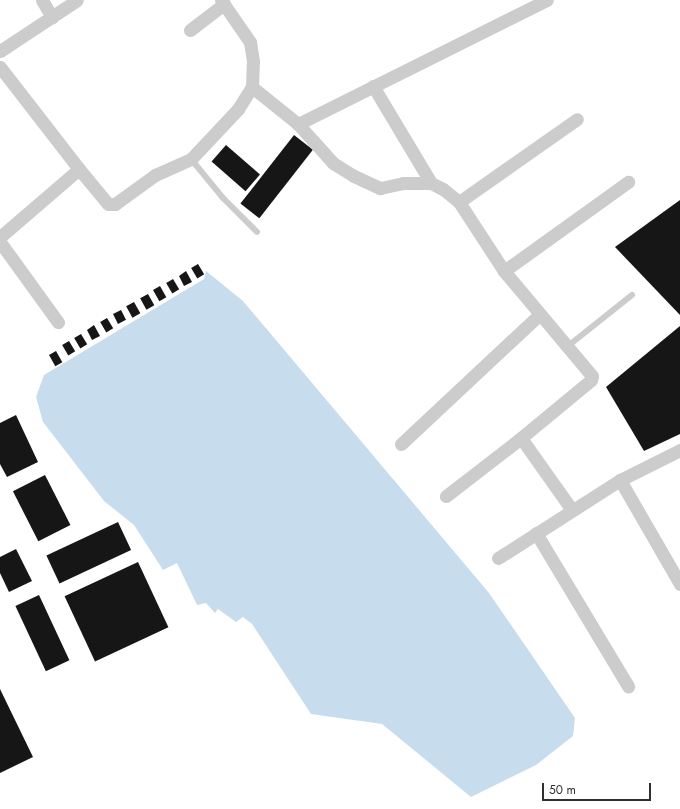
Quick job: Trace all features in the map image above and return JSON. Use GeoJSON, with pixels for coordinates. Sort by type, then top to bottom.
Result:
{"type":"FeatureCollection","features":[{"type":"Feature","properties":{"kind":"street"},"geometry":{"type":"LineString","coordinates":[[42,0],[52,17]]}},
{"type":"Feature","properties":{"kind":"street"},"geometry":{"type":"LineString","coordinates":[[0,51],[77,0]]}},
{"type":"Feature","properties":{"kind":"street"},"geometry":{"type":"LineString","coordinates":[[298,124],[547,0]]}},
{"type":"Feature","properties":{"kind":"street"},"geometry":{"type":"LineString","coordinates":[[0,67],[108,204],[115,204],[155,176],[191,160],[238,109],[252,87],[253,61],[250,42],[223,2],[190,30]]}},
{"type":"Feature","properties":{"kind":"street"},"geometry":{"type":"LineString","coordinates":[[373,86],[431,183]]}},
{"type":"Feature","properties":{"kind":"street"},"geometry":{"type":"LineString","coordinates":[[252,87],[298,124],[333,163],[380,188],[403,182],[431,183],[443,189],[459,202],[504,271],[590,373],[591,380],[521,438],[446,496]]}},
{"type":"Feature","properties":{"kind":"street"},"geometry":{"type":"LineString","coordinates":[[459,202],[577,119]]}},
{"type":"Feature","properties":{"kind":"street"},"geometry":{"type":"LineString","coordinates":[[0,236],[79,169]]}},
{"type":"Feature","properties":{"kind":"street"},"geometry":{"type":"LineString","coordinates":[[504,271],[628,182]]}},
{"type":"Feature","properties":{"kind":"street"},"geometry":{"type":"LineString","coordinates":[[0,242],[58,322]]}},
{"type":"Feature","properties":{"kind":"street"},"geometry":{"type":"LineString","coordinates":[[402,444],[540,314]]}},
{"type":"Feature","properties":{"kind":"street"},"geometry":{"type":"LineString","coordinates":[[521,438],[572,510]]}},
{"type":"Feature","properties":{"kind":"street"},"geometry":{"type":"LineString","coordinates":[[498,558],[620,480],[680,450]]}},
{"type":"Feature","properties":{"kind":"street"},"geometry":{"type":"LineString","coordinates":[[620,480],[680,584]]}},
{"type":"Feature","properties":{"kind":"street"},"geometry":{"type":"LineString","coordinates":[[536,533],[628,686]]}},
{"type":"Feature","properties":{"kind":"lane"},"geometry":{"type":"LineString","coordinates":[[191,160],[223,198],[257,232]]}},
{"type":"Feature","properties":{"kind":"lane"},"geometry":{"type":"LineString","coordinates":[[568,346],[632,295]]}},
{"type":"Feature","properties":{"kind":"water"},"geometry":{"type":"Polygon","coordinates":[[[206,271],[243,301],[489,593],[575,718],[573,736],[536,765],[471,797],[382,724],[311,714],[252,624],[243,617],[236,622],[218,609],[215,613],[206,603],[197,605],[177,563],[163,570],[134,525],[104,501],[43,422],[36,397],[44,375],[204,279],[206,271]]]}},
{"type":"Feature","properties":{"kind":"building"},"geometry":{"type":"Polygon","coordinates":[[[294,135],[313,150],[259,218],[240,204],[294,135]]]}},
{"type":"Feature","properties":{"kind":"building"},"geometry":{"type":"Polygon","coordinates":[[[226,145],[260,175],[246,191],[212,162],[226,145]]]}},
{"type":"Feature","properties":{"kind":"building"},"geometry":{"type":"Polygon","coordinates":[[[680,200],[680,315],[615,247],[680,200]]]}},
{"type":"Feature","properties":{"kind":"building"},"geometry":{"type":"Polygon","coordinates":[[[198,264],[204,274],[197,278],[191,268],[198,264]]]}},
{"type":"Feature","properties":{"kind":"building"},"geometry":{"type":"Polygon","coordinates":[[[186,271],[192,282],[184,286],[179,276],[186,271]]]}},
{"type":"Feature","properties":{"kind":"building"},"geometry":{"type":"Polygon","coordinates":[[[173,279],[179,289],[172,293],[166,283],[173,279]]]}},
{"type":"Feature","properties":{"kind":"building"},"geometry":{"type":"Polygon","coordinates":[[[160,286],[166,297],[159,301],[153,290],[160,286]]]}},
{"type":"Feature","properties":{"kind":"building"},"geometry":{"type":"Polygon","coordinates":[[[148,294],[154,305],[146,310],[140,298],[148,294]]]}},
{"type":"Feature","properties":{"kind":"building"},"geometry":{"type":"Polygon","coordinates":[[[134,302],[140,313],[132,318],[126,306],[134,302]]]}},
{"type":"Feature","properties":{"kind":"building"},"geometry":{"type":"Polygon","coordinates":[[[121,310],[126,320],[118,324],[113,314],[121,310]]]}},
{"type":"Feature","properties":{"kind":"building"},"geometry":{"type":"Polygon","coordinates":[[[107,318],[113,328],[106,332],[100,322],[107,318]]]}},
{"type":"Feature","properties":{"kind":"building"},"geometry":{"type":"Polygon","coordinates":[[[94,325],[100,336],[92,340],[87,330],[94,325]]]}},
{"type":"Feature","properties":{"kind":"building"},"geometry":{"type":"Polygon","coordinates":[[[680,326],[680,434],[644,451],[606,387],[680,326]]]}},
{"type":"Feature","properties":{"kind":"building"},"geometry":{"type":"Polygon","coordinates":[[[81,334],[87,344],[80,348],[74,338],[81,334]]]}},
{"type":"Feature","properties":{"kind":"building"},"geometry":{"type":"Polygon","coordinates":[[[69,341],[75,351],[68,355],[62,345],[69,341]]]}},
{"type":"Feature","properties":{"kind":"building"},"geometry":{"type":"Polygon","coordinates":[[[56,351],[62,362],[55,366],[49,355],[56,351]]]}},
{"type":"Feature","properties":{"kind":"building"},"geometry":{"type":"Polygon","coordinates":[[[16,415],[38,462],[7,477],[0,464],[0,423],[16,415]]]}},
{"type":"Feature","properties":{"kind":"building"},"geometry":{"type":"Polygon","coordinates":[[[45,475],[70,525],[38,541],[13,491],[45,475]]]}},
{"type":"Feature","properties":{"kind":"building"},"geometry":{"type":"Polygon","coordinates":[[[118,522],[131,550],[60,583],[46,555],[118,522]]]}},
{"type":"Feature","properties":{"kind":"building"},"geometry":{"type":"Polygon","coordinates":[[[16,549],[32,581],[9,592],[0,573],[0,557],[16,549]]]}},
{"type":"Feature","properties":{"kind":"building"},"geometry":{"type":"Polygon","coordinates":[[[138,562],[168,627],[95,661],[65,596],[138,562]]]}},
{"type":"Feature","properties":{"kind":"building"},"geometry":{"type":"Polygon","coordinates":[[[39,595],[69,660],[46,671],[15,606],[39,595]]]}},
{"type":"Feature","properties":{"kind":"building"},"geometry":{"type":"Polygon","coordinates":[[[0,689],[33,757],[0,773],[0,689]]]}}]}
